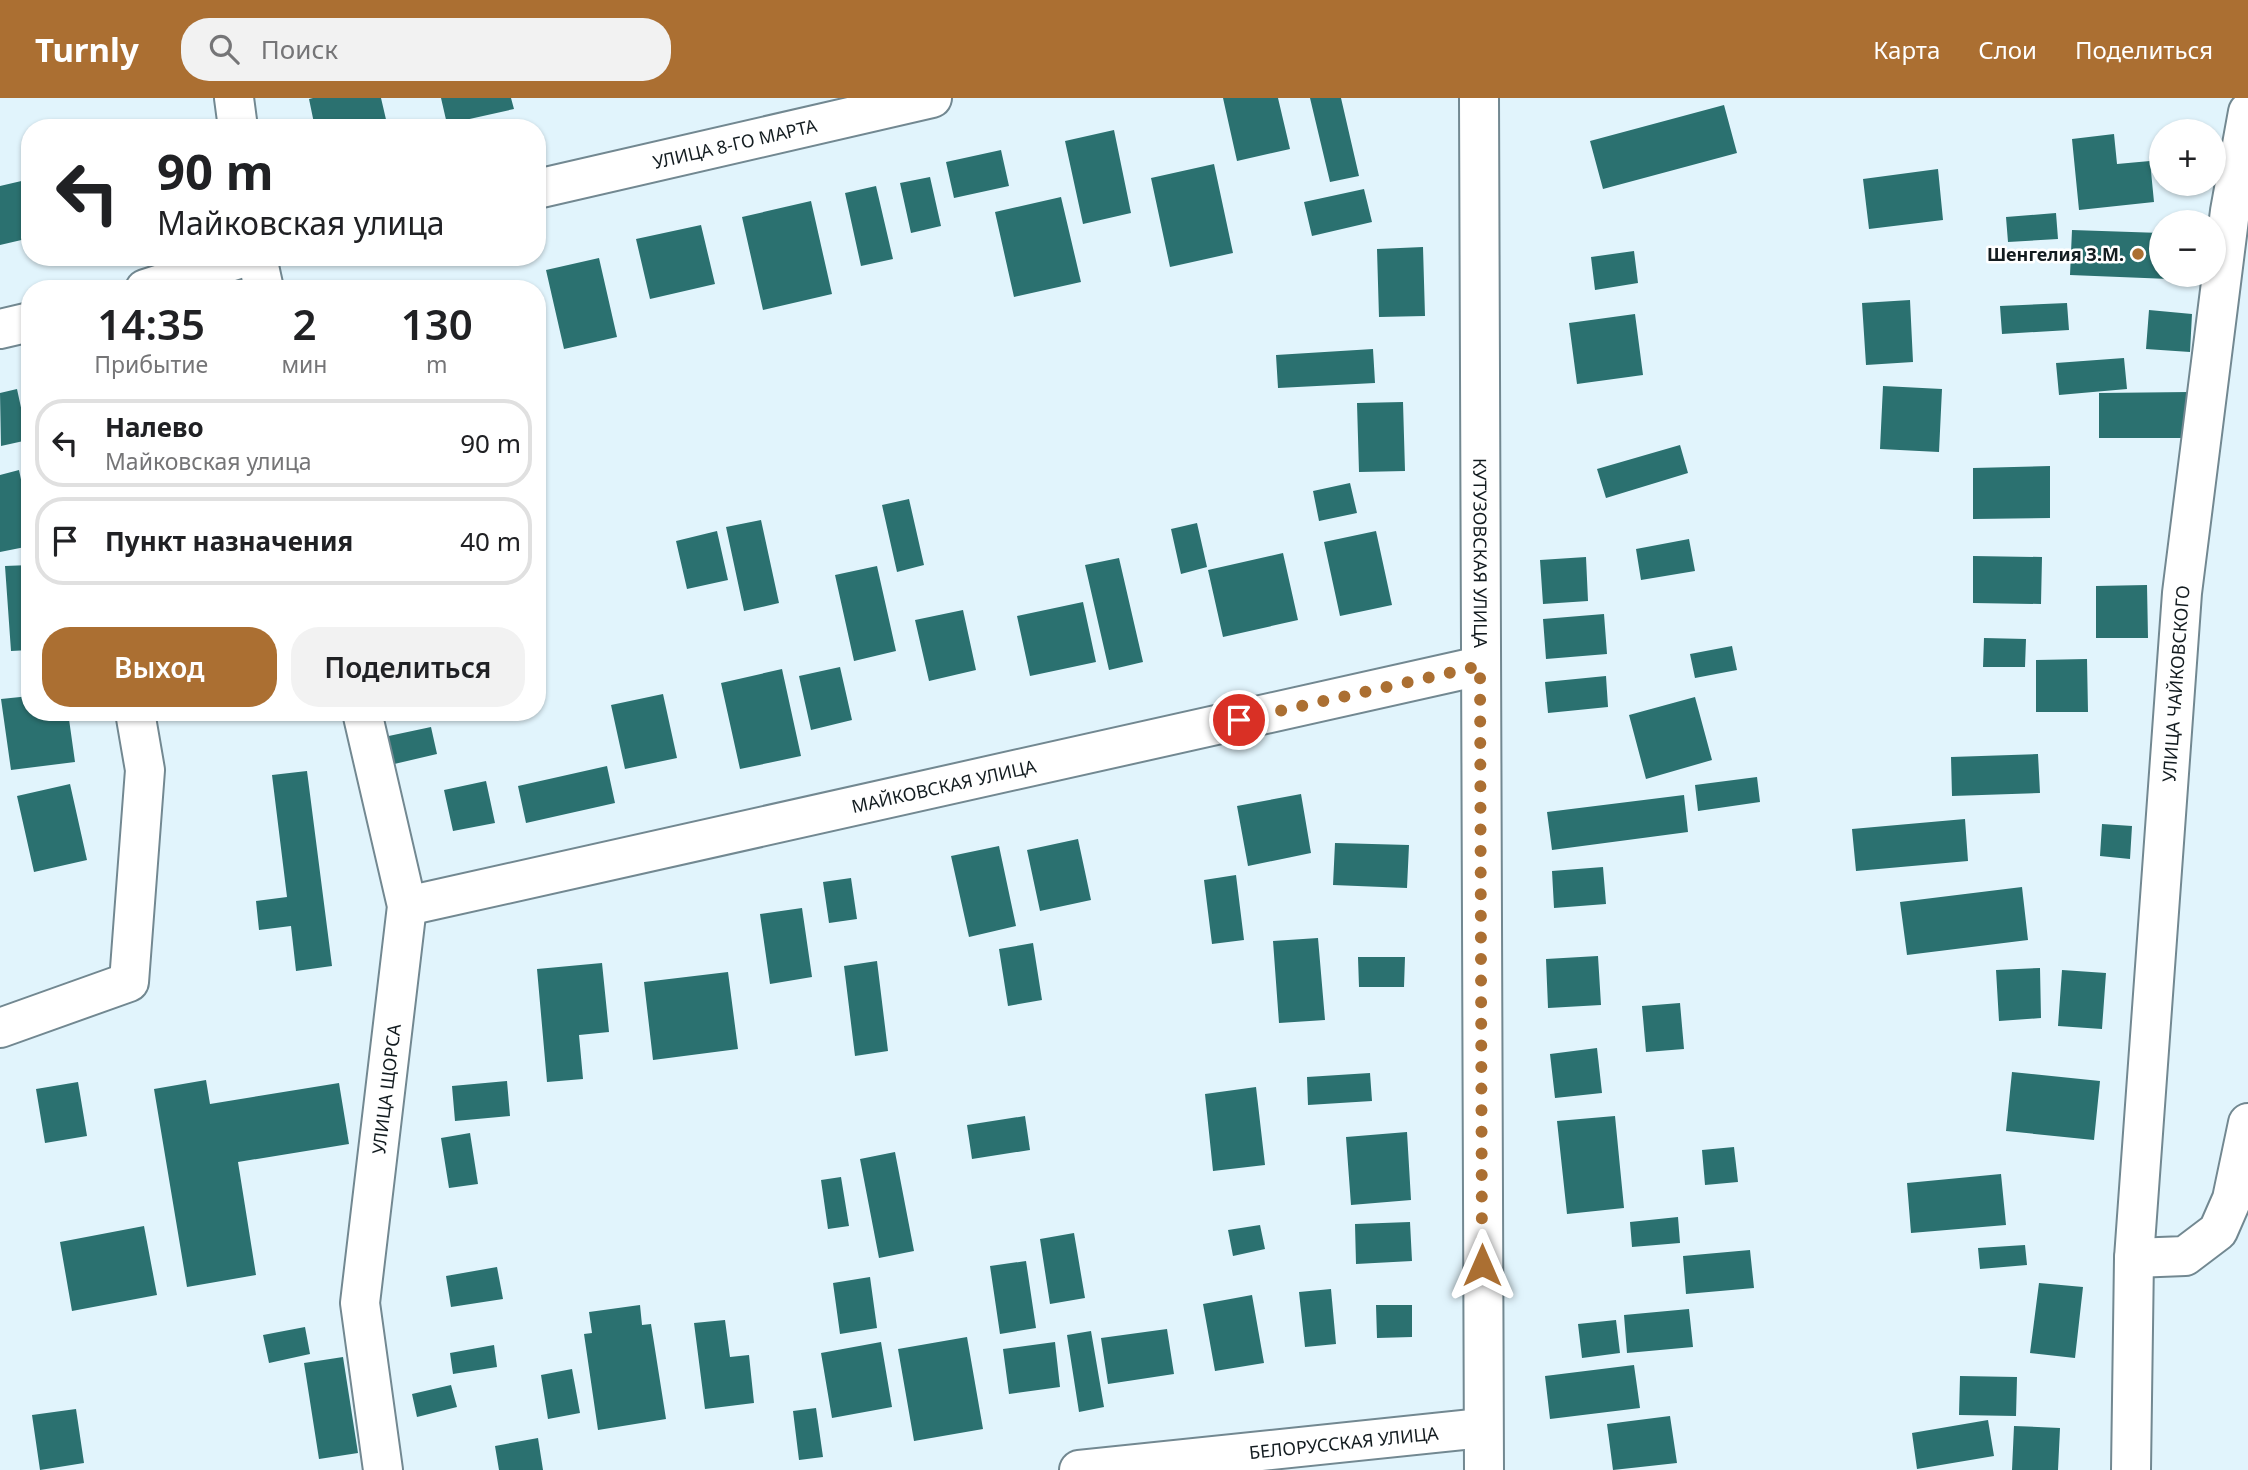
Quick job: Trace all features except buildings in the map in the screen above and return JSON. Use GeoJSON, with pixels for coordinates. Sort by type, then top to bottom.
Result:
{"type":"FeatureCollection","features":[{"type":"Feature","properties":{"kind":"street"},"geometry":{"type":"LineString","coordinates":[[234,98],[238,119]]}},
{"type":"Feature","properties":{"kind":"street","name":"УЛИЦА 8-ГО МАРТА"},"geometry":{"type":"LineString","coordinates":[[546,187],[932,98]]}},
{"type":"Feature","properties":{"kind":"street","name":"КУТУЗОВСКАЯ УЛИЦА"},"geometry":{"type":"LineString","coordinates":[[1479,98],[1484,1470]]}},
{"type":"Feature","properties":{"kind":"street","name":"УЛИЦА ЧАЙКОВСКОГО"},"geometry":{"type":"LineString","coordinates":[[2131,1470],[2134,1258],[2182,593],[2230,211],[2248,112]]}},
{"type":"Feature","properties":{"kind":"street"},"geometry":{"type":"LineString","coordinates":[[173,280],[217,266]]}},
{"type":"Feature","properties":{"kind":"street"},"geometry":{"type":"LineString","coordinates":[[0,330],[21,324]]}},
{"type":"Feature","properties":{"kind":"street","name":"МАЙКОВСКАЯ УЛИЦА"},"geometry":{"type":"LineString","coordinates":[[408,906],[1480,666]]}},
{"type":"Feature","properties":{"kind":"street"},"geometry":{"type":"LineString","coordinates":[[0,1028],[130,982],[145,770],[137,721]]}},
{"type":"Feature","properties":{"kind":"street","name":"УЛИЦА ЩОРСА"},"geometry":{"type":"LineString","coordinates":[[364,721],[408,906],[360,1303],[383,1470]]}},
{"type":"Feature","properties":{"kind":"street"},"geometry":{"type":"LineString","coordinates":[[2134,1258],[2185,1256],[2218,1231],[2232,1199],[2248,1123]]}},
{"type":"Feature","properties":{"kind":"street","name":"БЕЛОРУССКАЯ УЛИЦА"},"geometry":{"type":"LineString","coordinates":[[1079,1470],[1482,1428]]}},
{"type":"Feature","properties":{"kind":"place","name":"Шенгелия З.М."},"geometry":{"type":"Point","coordinates":[2138,254]}},
{"type":"Feature","properties":{"kind":"route"},"geometry":{"type":"LineString","coordinates":[[1239,720],[1480,666],[1482,1265]]}}]}
